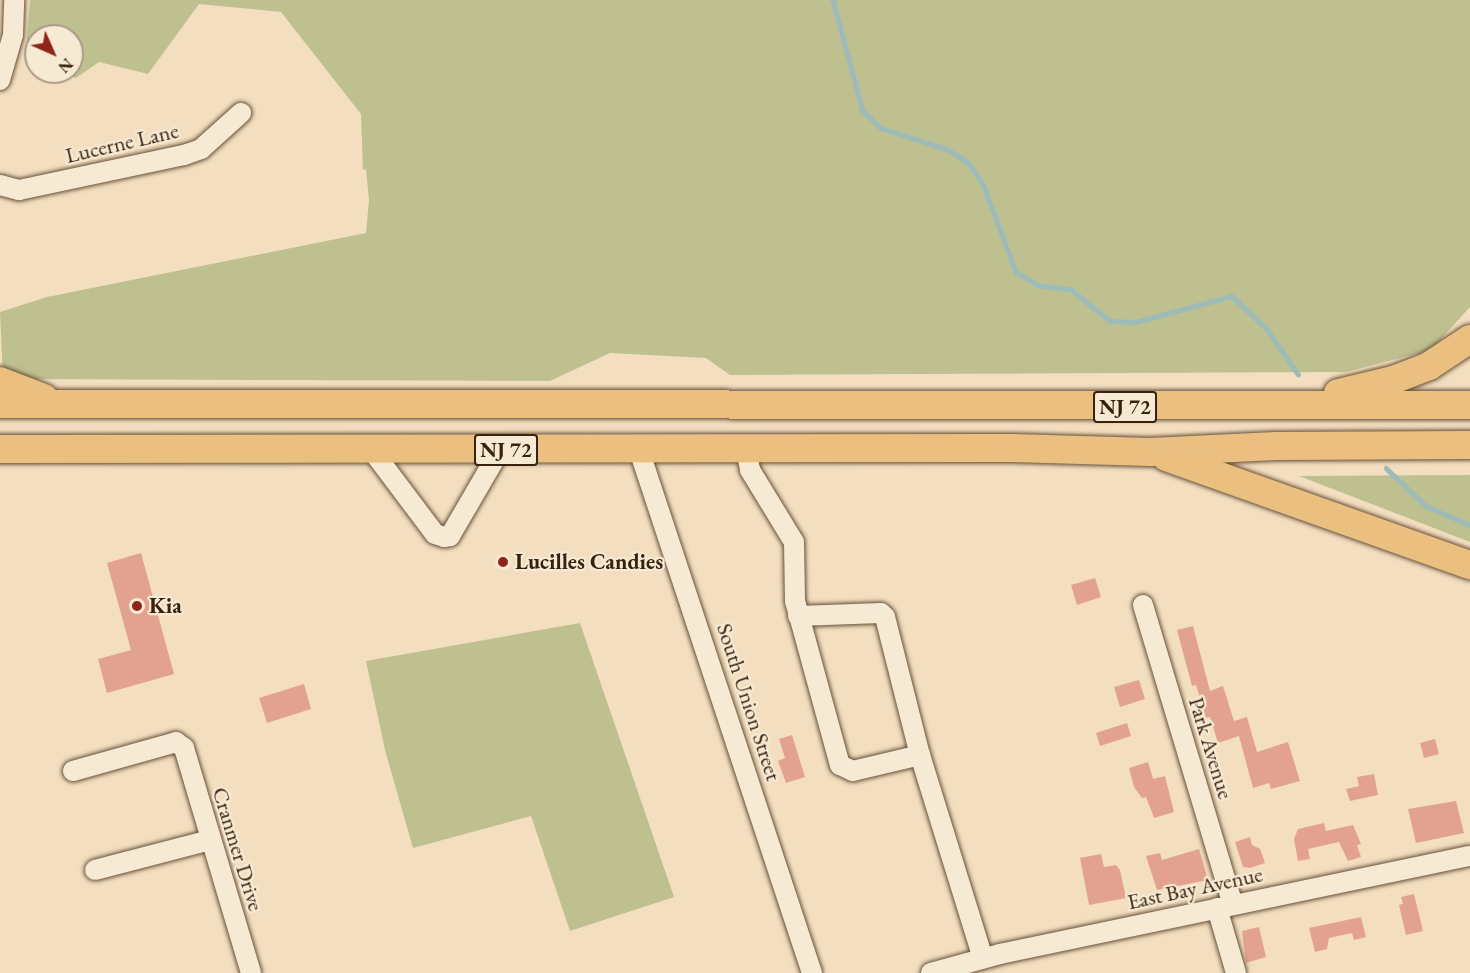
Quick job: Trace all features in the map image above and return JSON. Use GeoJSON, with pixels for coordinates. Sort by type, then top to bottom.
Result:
{"type":"FeatureCollection","features":[{"type":"Feature","properties":{"kind":"highway"},"geometry":{"type":"LineString","coordinates":[[1287,406],[1393,380],[1429,366],[1470,339]]}},
{"type":"Feature","properties":{"kind":"highway"},"geometry":{"type":"LineString","coordinates":[[0,381],[61,403]]}},
{"type":"Feature","properties":{"kind":"highway","name":"NJ 72"},"geometry":{"type":"LineString","coordinates":[[0,404],[1470,405]]}},
{"type":"Feature","properties":{"kind":"highway","name":"NJ 72"},"geometry":{"type":"LineString","coordinates":[[0,449],[500,450],[638,447],[1012,448],[1150,452],[1276,446],[1470,445]]}},
{"type":"Feature","properties":{"kind":"highway"},"geometry":{"type":"LineString","coordinates":[[1150,452],[1470,565]]}},
{"type":"Feature","properties":{"kind":"street"},"geometry":{"type":"LineString","coordinates":[[0,80],[14,35],[14,0]]}},
{"type":"Feature","properties":{"kind":"street","name":"Lucerne Lane"},"geometry":{"type":"LineString","coordinates":[[0,185],[19,190],[184,155],[201,149],[241,113]]}},
{"type":"Feature","properties":{"kind":"street","name":"South Union Street"},"geometry":{"type":"LineString","coordinates":[[638,447],[812,973]]}},
{"type":"Feature","properties":{"kind":"street"},"geometry":{"type":"LineString","coordinates":[[371,449],[435,534],[444,537],[450,536],[500,450]]}},
{"type":"Feature","properties":{"kind":"street"},"geometry":{"type":"LineString","coordinates":[[746,449],[750,470],[794,542],[798,616],[840,765],[853,771],[920,755]]}},
{"type":"Feature","properties":{"kind":"street","name":"Park Avenue"},"geometry":{"type":"LineString","coordinates":[[1143,604],[1225,906],[1236,973]]}},
{"type":"Feature","properties":{"kind":"street"},"geometry":{"type":"LineString","coordinates":[[798,616],[881,613],[885,617],[920,755],[983,958]]}},
{"type":"Feature","properties":{"kind":"street","name":"Cranmer Drive"},"geometry":{"type":"LineString","coordinates":[[73,771],[176,742],[184,748],[251,973]]}},
{"type":"Feature","properties":{"kind":"street"},"geometry":{"type":"LineString","coordinates":[[95,870],[210,840]]}},
{"type":"Feature","properties":{"kind":"street","name":"East Bay Avenue"},"geometry":{"type":"LineString","coordinates":[[931,973],[983,958],[1470,856]]}},
{"type":"Feature","properties":{"kind":"green space"},"geometry":{"type":"Polygon","coordinates":[[[30,0],[1470,0],[1470,307],[1431,350],[1346,372],[730,375],[706,358],[610,353],[550,381],[3,379],[0,312],[47,297],[366,233],[369,200],[366,169],[363,170],[361,114],[281,12],[199,4],[148,74],[99,62],[84,72],[84,24],[28,24],[30,0]]]}},
{"type":"Feature","properties":{"kind":"green space"},"geometry":{"type":"Polygon","coordinates":[[[1470,475],[1470,542],[1299,476],[1470,475]]]}},
{"type":"Feature","properties":{"kind":"green space"},"geometry":{"type":"Polygon","coordinates":[[[580,623],[674,897],[570,931],[531,816],[413,848],[385,750],[366,661],[580,623]]]}},
{"type":"Feature","properties":{"kind":"building","name":"Kia"},"geometry":{"type":"Polygon","coordinates":[[[141,553],[174,674],[107,693],[98,659],[131,650],[107,563],[141,553]]]}},
{"type":"Feature","properties":{"kind":"building"},"geometry":{"type":"Polygon","coordinates":[[[1095,578],[1101,597],[1077,605],[1071,585],[1095,578]]]}},
{"type":"Feature","properties":{"kind":"building"},"geometry":{"type":"Polygon","coordinates":[[[1193,626],[1210,691],[1223,686],[1234,721],[1247,717],[1257,752],[1288,742],[1300,781],[1271,789],[1269,783],[1253,788],[1239,736],[1218,743],[1210,717],[1206,718],[1196,685],[1192,686],[1177,630],[1193,626]]]}},
{"type":"Feature","properties":{"kind":"building"},"geometry":{"type":"Polygon","coordinates":[[[1139,680],[1145,699],[1120,707],[1114,687],[1139,680]]]}},
{"type":"Feature","properties":{"kind":"building"},"geometry":{"type":"Polygon","coordinates":[[[304,684],[311,709],[267,723],[259,698],[304,684]]]}},
{"type":"Feature","properties":{"kind":"building"},"geometry":{"type":"Polygon","coordinates":[[[1127,723],[1131,736],[1100,746],[1096,733],[1127,723]]]}},
{"type":"Feature","properties":{"kind":"building"},"geometry":{"type":"Polygon","coordinates":[[[792,735],[805,777],[786,783],[778,761],[785,758],[779,739],[792,735]]]}},
{"type":"Feature","properties":{"kind":"building"},"geometry":{"type":"Polygon","coordinates":[[[1435,739],[1439,754],[1424,758],[1420,743],[1435,739]]]}},
{"type":"Feature","properties":{"kind":"building"},"geometry":{"type":"Polygon","coordinates":[[[1148,762],[1153,779],[1165,776],[1174,812],[1154,818],[1146,797],[1142,798],[1134,787],[1129,768],[1148,762]]]}},
{"type":"Feature","properties":{"kind":"building"},"geometry":{"type":"Polygon","coordinates":[[[1374,774],[1378,795],[1350,801],[1346,789],[1359,786],[1357,777],[1374,774]]]}},
{"type":"Feature","properties":{"kind":"building"},"geometry":{"type":"Polygon","coordinates":[[[1456,801],[1464,833],[1416,843],[1408,809],[1456,801]]]}},
{"type":"Feature","properties":{"kind":"building"},"geometry":{"type":"Polygon","coordinates":[[[1324,823],[1326,831],[1353,825],[1361,844],[1357,845],[1361,857],[1348,861],[1339,842],[1308,849],[1310,859],[1298,861],[1294,839],[1298,829],[1324,823]]]}},
{"type":"Feature","properties":{"kind":"building"},"geometry":{"type":"Polygon","coordinates":[[[1250,837],[1252,845],[1260,849],[1265,863],[1250,868],[1243,867],[1235,842],[1250,837]]]}},
{"type":"Feature","properties":{"kind":"building"},"geometry":{"type":"Polygon","coordinates":[[[1199,849],[1208,880],[1157,890],[1146,856],[1160,853],[1162,860],[1199,849]]]}},
{"type":"Feature","properties":{"kind":"building"},"geometry":{"type":"Polygon","coordinates":[[[1101,854],[1104,867],[1116,865],[1120,870],[1126,898],[1089,905],[1080,858],[1101,854]]]}},
{"type":"Feature","properties":{"kind":"building"},"geometry":{"type":"Polygon","coordinates":[[[1414,894],[1423,931],[1406,935],[1399,905],[1403,904],[1401,897],[1414,894]]]}},
{"type":"Feature","properties":{"kind":"building"},"geometry":{"type":"Polygon","coordinates":[[[1361,917],[1366,937],[1354,940],[1352,933],[1329,938],[1327,949],[1315,952],[1309,928],[1361,917]]]}},
{"type":"Feature","properties":{"kind":"building"},"geometry":{"type":"Polygon","coordinates":[[[1259,927],[1266,957],[1246,963],[1242,931],[1259,927]]]}},
{"type":"Feature","properties":{"kind":"waterway"},"geometry":{"type":"LineString","coordinates":[[833,0],[863,111],[881,128],[949,150],[969,163],[984,186],[1016,272],[1038,285],[1072,290],[1110,321],[1135,322],[1232,296],[1267,329],[1298,374]]}},
{"type":"Feature","properties":{"kind":"waterway"},"geometry":{"type":"LineString","coordinates":[[1386,468],[1426,506],[1470,525]]}},
{"type":"Feature","properties":{"kind":"place","name":"Lucilles Candies"},"geometry":{"type":"Point","coordinates":[503,562]}},
{"type":"Feature","properties":{"kind":"place","name":"Kia"},"geometry":{"type":"Point","coordinates":[137,606]}}]}
